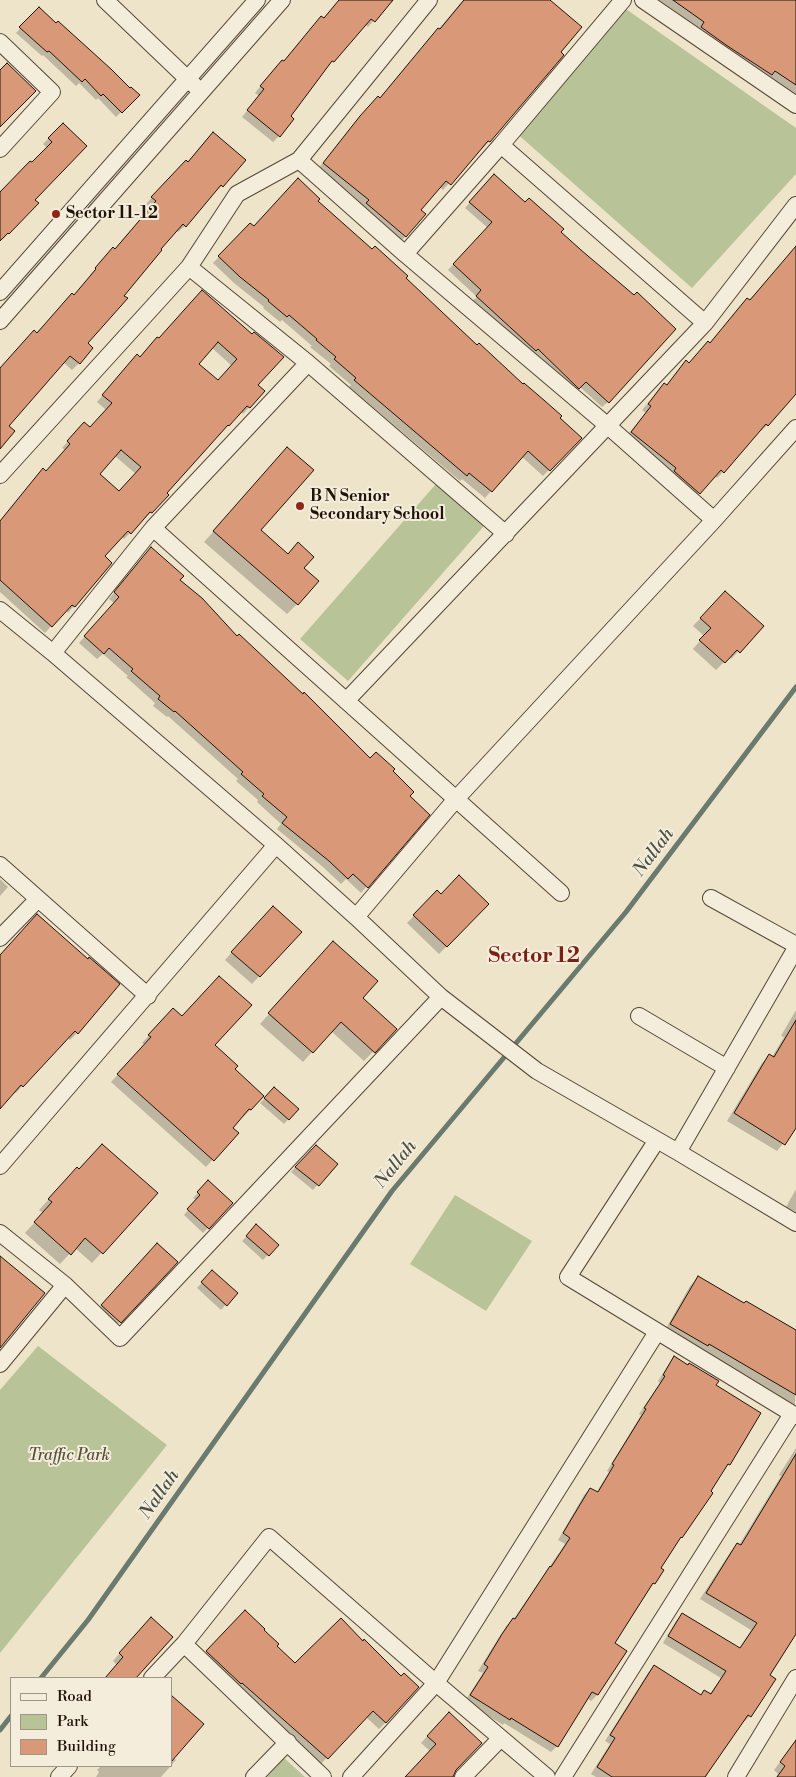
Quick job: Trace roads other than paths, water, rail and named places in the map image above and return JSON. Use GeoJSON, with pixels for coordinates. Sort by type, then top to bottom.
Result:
{"type":"FeatureCollection","features":[{"type":"Feature","properties":{"kind":"street"},"geometry":{"type":"LineString","coordinates":[[105,0],[201,92]]}},
{"type":"Feature","properties":{"kind":"street"},"geometry":{"type":"LineString","coordinates":[[0,292],[257,0]]}},
{"type":"Feature","properties":{"kind":"street"},"geometry":{"type":"LineString","coordinates":[[0,321],[282,0]]}},
{"type":"Feature","properties":{"kind":"street"},"geometry":{"type":"LineString","coordinates":[[0,475],[189,266],[237,194],[300,160],[429,0]]}},
{"type":"Feature","properties":{"kind":"street"},"geometry":{"type":"LineString","coordinates":[[405,254],[502,145],[623,0]]}},
{"type":"Feature","properties":{"kind":"street"},"geometry":{"type":"LineString","coordinates":[[643,0],[796,104]]}},
{"type":"Feature","properties":{"kind":"street"},"geometry":{"type":"LineString","coordinates":[[0,42],[52,92],[0,148]]}},
{"type":"Feature","properties":{"kind":"street"},"geometry":{"type":"LineString","coordinates":[[502,145],[705,322]]}},
{"type":"Feature","properties":{"kind":"street"},"geometry":{"type":"LineString","coordinates":[[300,160],[405,254],[608,426],[714,520]]}},
{"type":"Feature","properties":{"kind":"street"},"geometry":{"type":"LineString","coordinates":[[346,701],[705,322],[796,205]]}},
{"type":"Feature","properties":{"kind":"street"},"geometry":{"type":"LineString","coordinates":[[189,266],[308,364],[506,534]]}},
{"type":"Feature","properties":{"kind":"street"},"geometry":{"type":"LineString","coordinates":[[53,653],[153,528],[308,364]]}},
{"type":"Feature","properties":{"kind":"street"},"geometry":{"type":"LineString","coordinates":[[356,917],[456,799],[714,520],[796,428]]}},
{"type":"Feature","properties":{"kind":"street"},"geometry":{"type":"LineString","coordinates":[[153,528],[561,893]]}},
{"type":"Feature","properties":{"kind":"street"},"geometry":{"type":"LineString","coordinates":[[0,610],[53,653],[276,845],[441,997],[537,1071],[678,1152],[796,1223]]}},
{"type":"Feature","properties":{"kind":"street"},"geometry":{"type":"LineString","coordinates":[[0,1166],[276,845]]}},
{"type":"Feature","properties":{"kind":"street"},"geometry":{"type":"LineString","coordinates":[[0,865],[148,996]]}},
{"type":"Feature","properties":{"kind":"street"},"geometry":{"type":"LineString","coordinates":[[678,1152],[796,947],[711,898]]}},
{"type":"Feature","properties":{"kind":"street"},"geometry":{"type":"LineString","coordinates":[[0,938],[38,899]]}},
{"type":"Feature","properties":{"kind":"street"},"geometry":{"type":"LineString","coordinates":[[0,1233],[65,1285],[120,1338],[441,997]]}},
{"type":"Feature","properties":{"kind":"street"},"geometry":{"type":"LineString","coordinates":[[639,1016],[727,1068]]}},
{"type":"Feature","properties":{"kind":"street"},"geometry":{"type":"LineString","coordinates":[[563,1777],[794,1415],[568,1277],[657,1140]]}},
{"type":"Feature","properties":{"kind":"street"},"geometry":{"type":"LineString","coordinates":[[0,1364],[65,1285]]}},
{"type":"Feature","properties":{"kind":"street"},"geometry":{"type":"LineString","coordinates":[[351,1777],[436,1683],[657,1332]]}},
{"type":"Feature","properties":{"kind":"street"},"geometry":{"type":"LineString","coordinates":[[153,1677],[184,1644],[269,1537],[547,1777]]}},
{"type":"Feature","properties":{"kind":"street"},"geometry":{"type":"LineString","coordinates":[[184,1644],[323,1777]]}},
{"type":"Feature","properties":{"kind":"street"},"geometry":{"type":"LineString","coordinates":[[736,1777],[796,1678]]}},
{"type":"Feature","properties":{"kind":"street"},"geometry":{"type":"LineString","coordinates":[[464,1777],[500,1738]]}},
{"type":"Feature","properties":{"kind":"street"},"geometry":{"type":"LineString","coordinates":[[254,1777],[288,1742]]}},
{"type":"Feature","properties":{"kind":"street"},"geometry":{"type":"LineString","coordinates":[[59,1777],[68,1767]]}},
{"type":"Feature","properties":{"kind":"waterway","name":"Nallah"},"geometry":{"type":"LineString","coordinates":[[42,1677],[88,1620],[392,1191],[626,912],[796,687]]}},
{"type":"Feature","properties":{"kind":"waterway","name":"Nallah"},"geometry":{"type":"LineString","coordinates":[[0,1730],[10,1717]]}},
{"type":"Feature","properties":{"kind":"place","name":"Sector 11-12"},"geometry":{"type":"Point","coordinates":[56,214]}},
{"type":"Feature","properties":{"kind":"place","name":"B N Senior Secondary School"},"geometry":{"type":"Point","coordinates":[300,506]}},
{"type":"Feature","properties":{"kind":"district","name":"Sector 12"},"geometry":{"type":"Point","coordinates":[534,957]}},
{"type":"Feature","properties":{"kind":"park label","name":"Traffic Park"},"geometry":{"type":"Point","coordinates":[69,1456]}}]}
